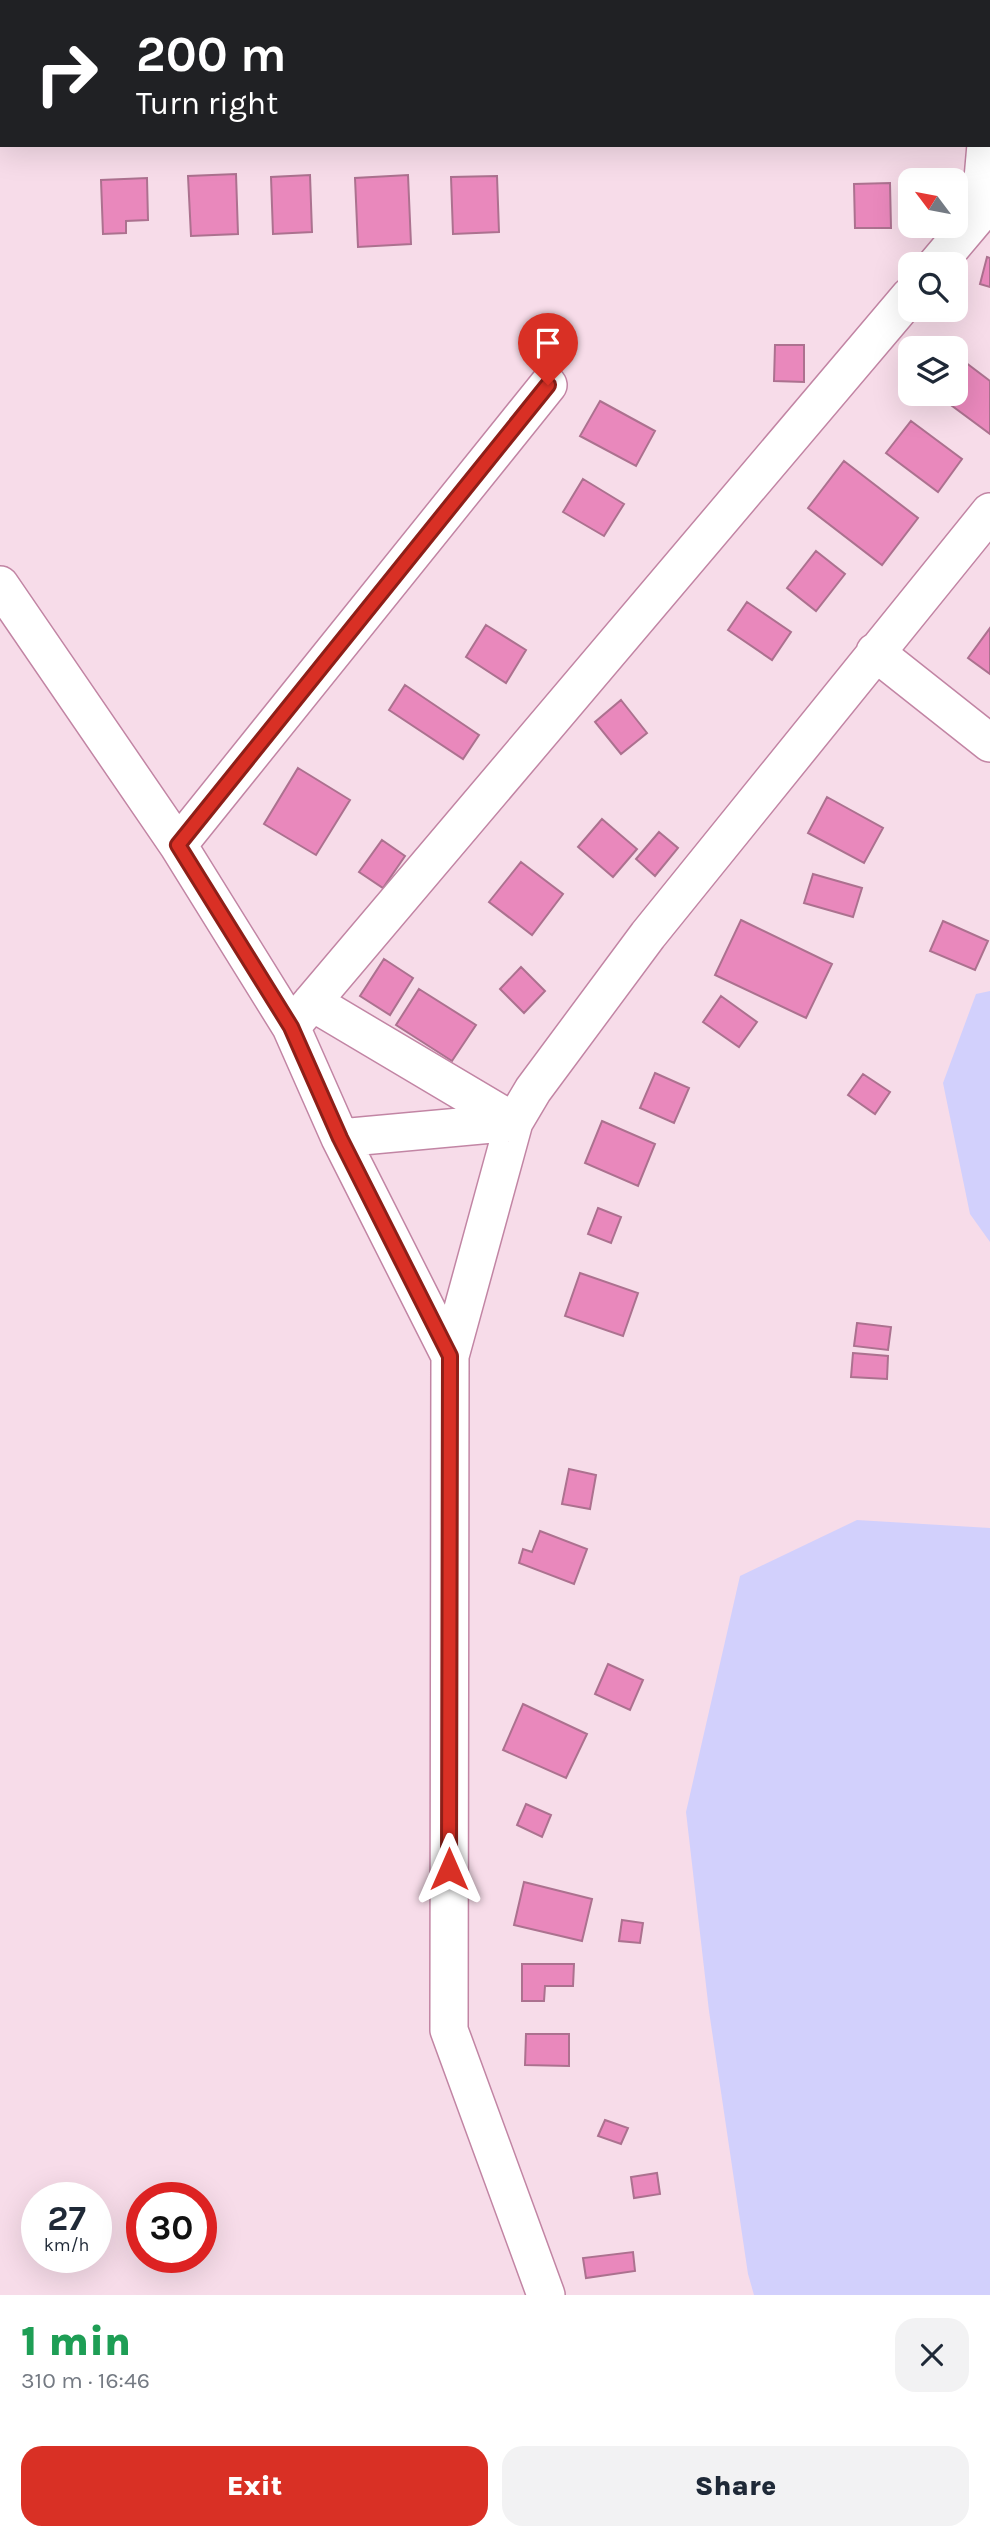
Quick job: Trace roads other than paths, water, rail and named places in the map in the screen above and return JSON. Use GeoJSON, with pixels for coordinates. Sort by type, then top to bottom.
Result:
{"type":"FeatureCollection","features":[{"type":"Feature","properties":{"kind":"street"},"geometry":{"type":"LineString","coordinates":[[947,252],[980,213],[986,147]]}},
{"type":"Feature","properties":{"kind":"street"},"geometry":{"type":"LineString","coordinates":[[301,1014],[898,310]]}},
{"type":"Feature","properties":{"kind":"street"},"geometry":{"type":"LineString","coordinates":[[178,845],[548,385]]}},
{"type":"Feature","properties":{"kind":"street"},"geometry":{"type":"LineString","coordinates":[[546,2295],[449,2030],[450,1356],[514,1122],[533,1090],[648,934],[990,512]]}},
{"type":"Feature","properties":{"kind":"street"},"geometry":{"type":"LineString","coordinates":[[0,585],[178,845],[301,1014],[340,1138],[450,1356]]}},
{"type":"Feature","properties":{"kind":"street"},"geometry":{"type":"LineString","coordinates":[[875,652],[990,743]]}},
{"type":"Feature","properties":{"kind":"street"},"geometry":{"type":"LineString","coordinates":[[301,1014],[514,1122]]}},
{"type":"Feature","properties":{"kind":"street"},"geometry":{"type":"LineString","coordinates":[[340,1138],[514,1122]]}}]}
